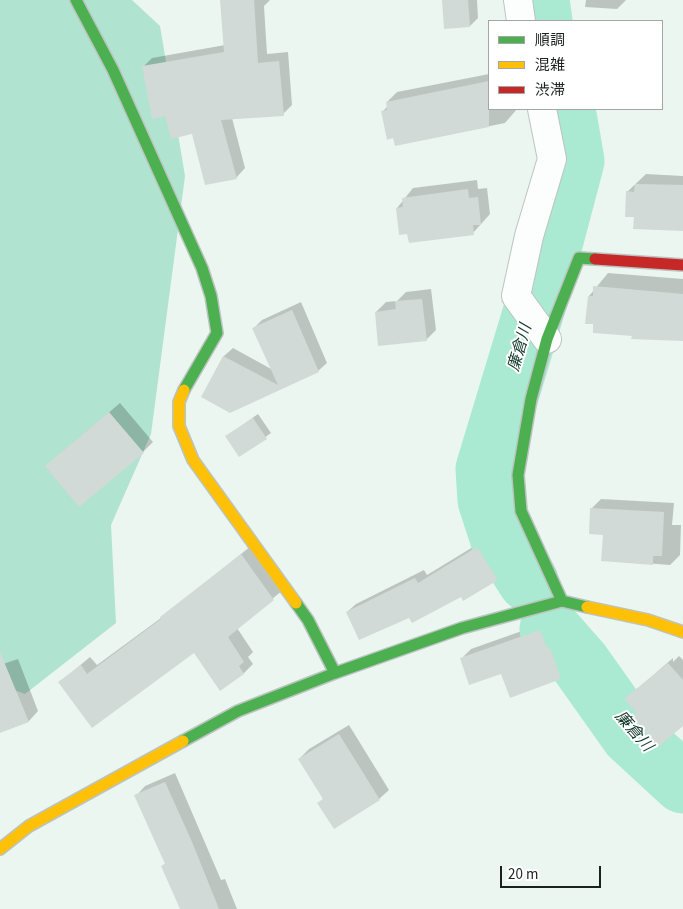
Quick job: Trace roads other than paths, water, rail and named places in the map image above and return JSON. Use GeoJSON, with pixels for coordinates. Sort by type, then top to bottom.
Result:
{"type":"FeatureCollection","features":[{"type":"Feature","properties":{"kind":"street"},"geometry":{"type":"LineString","coordinates":[[76,0],[113,70],[202,268],[211,296],[216,333],[189,378],[179,402],[179,426],[193,460],[308,620],[324,656],[335,673]]}},
{"type":"Feature","properties":{"kind":"street"},"geometry":{"type":"LineString","coordinates":[[518,0],[521,20]]}},
{"type":"Feature","properties":{"kind":"street"},"geometry":{"type":"LineString","coordinates":[[542,110],[552,159],[529,236],[516,296],[547,339]]}},
{"type":"Feature","properties":{"kind":"street"},"geometry":{"type":"LineString","coordinates":[[562,601],[522,511],[518,475],[531,399],[547,339],[580,258],[683,265]]}},
{"type":"Feature","properties":{"kind":"street"},"geometry":{"type":"LineString","coordinates":[[0,849],[29,826],[238,711],[335,673],[462,628],[562,601],[648,620],[683,632]]}},
{"type":"Feature","properties":{"kind":"waterway","name":"廉倉川"},"geometry":{"type":"LineString","coordinates":[[539,0],[542,20]]}},
{"type":"Feature","properties":{"kind":"waterway","name":"廉倉川"},"geometry":{"type":"LineString","coordinates":[[528,581],[500,537],[488,500],[486,469],[538,297],[574,161],[565,110]]}},
{"type":"Feature","properties":{"kind":"waterway","name":"廉倉川"},"geometry":{"type":"LineString","coordinates":[[550,629],[580,663],[631,735],[683,783]]}}]}
